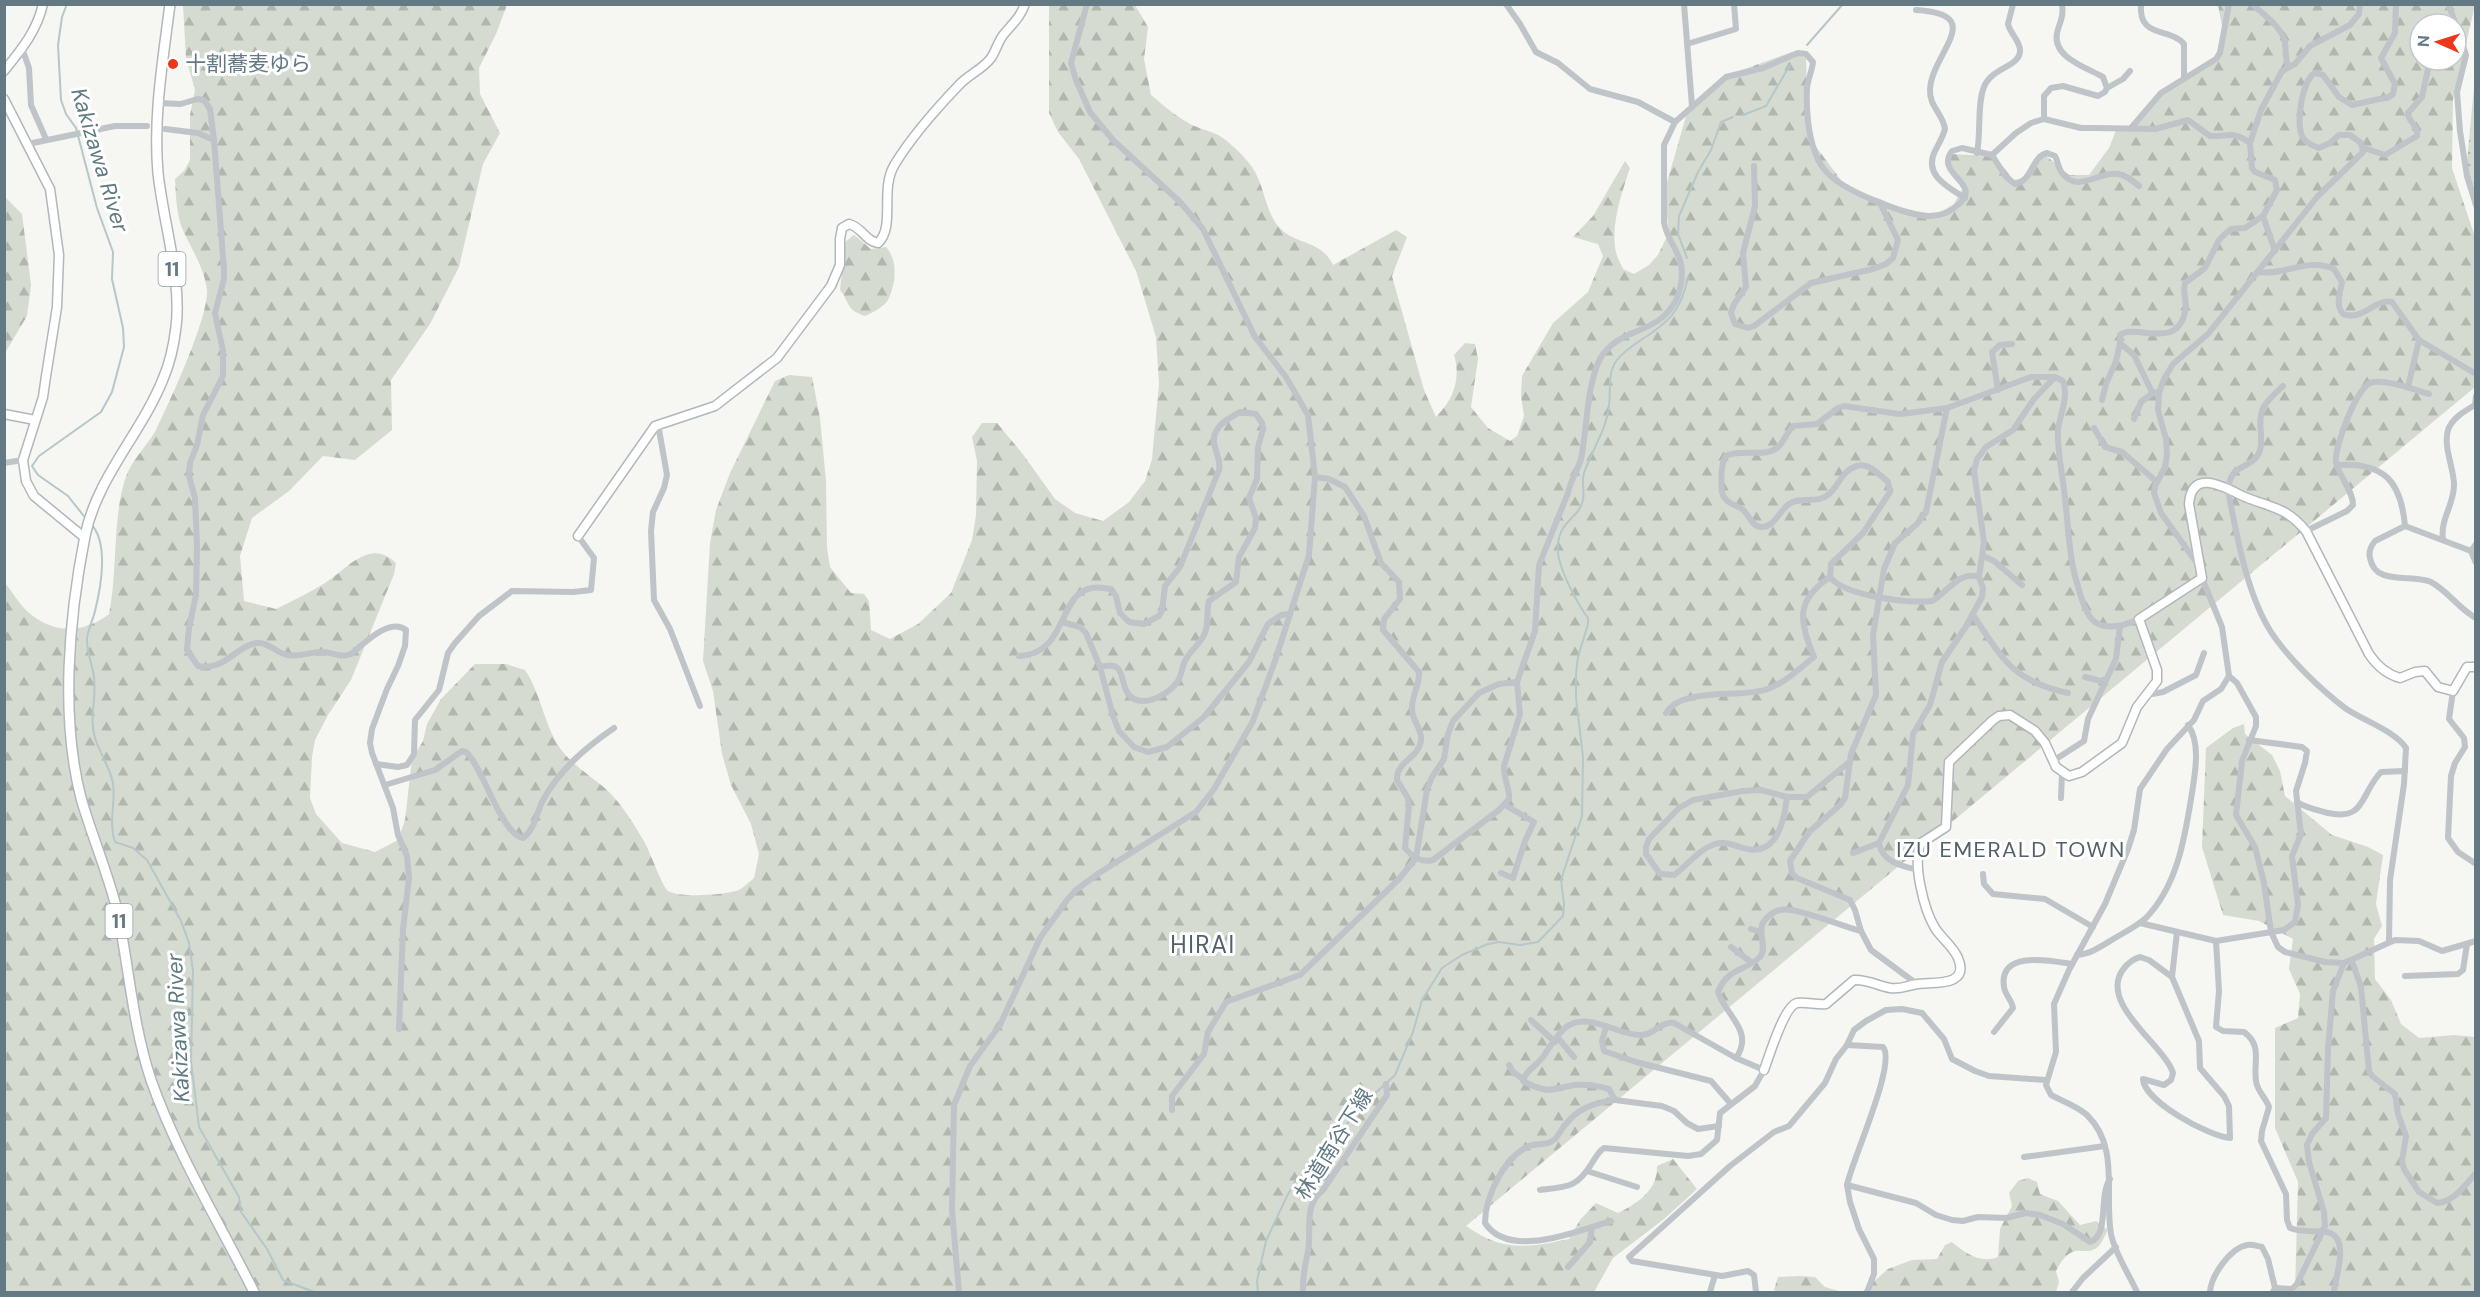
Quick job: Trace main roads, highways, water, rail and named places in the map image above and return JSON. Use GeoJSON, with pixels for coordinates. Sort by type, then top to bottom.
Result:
{"type":"FeatureCollection","features":[{"type":"Feature","properties":{"kind":"main road","name":"11"},"geometry":{"type":"LineString","coordinates":[[170,4],[157,103],[158,171],[177,295],[176,325],[163,379],[105,481],[90,515],[72,625],[70,659],[74,766],[81,799],[117,912],[129,987],[150,1077],[167,1122],[255,1293]]}},
{"type":"Feature","properties":{"kind":"waterway","name":"Kakizawa River"},"geometry":{"type":"LineString","coordinates":[[67,4],[62,17],[58,45],[61,100],[66,114],[76,128],[97,208],[113,252],[112,279],[123,328],[124,347],[112,392],[101,412],[39,456],[32,466],[38,475],[68,496],[87,520]]}},
{"type":"Feature","properties":{"kind":"waterway"},"geometry":{"type":"LineString","coordinates":[[1807,45],[1843,4]]}},
{"type":"Feature","properties":{"kind":"waterway"},"geometry":{"type":"LineString","coordinates":[[1743,115],[1766,106],[1790,65]]}},
{"type":"Feature","properties":{"kind":"waterway"},"geometry":{"type":"LineString","coordinates":[[1687,258],[1678,234],[1679,216],[1698,172],[1711,150],[1721,122],[1733,117]]}},
{"type":"Feature","properties":{"kind":"waterway"},"geometry":{"type":"LineString","coordinates":[[1258,1292],[1257,1281],[1266,1241],[1296,1180],[1320,1161],[1337,1135],[1368,1100],[1395,1075],[1413,1032],[1422,1000],[1442,968],[1462,955],[1488,944],[1499,942],[1520,945],[1538,942],[1563,916],[1561,880],[1582,816],[1583,757],[1576,698],[1576,674],[1588,618],[1565,577],[1559,559],[1558,541],[1564,527],[1581,507],[1584,473],[1608,414],[1614,365],[1619,357],[1659,327],[1672,314],[1682,299],[1688,277]]}},
{"type":"Feature","properties":{"kind":"waterway","name":"Kakizawa River"},"geometry":{"type":"LineString","coordinates":[[91,524],[97,532],[102,554],[97,601],[87,638],[95,686],[93,725],[96,741],[113,783],[112,828],[115,842],[133,848],[147,860],[181,921],[189,943],[193,971],[191,1061],[199,1127],[239,1197],[241,1212],[267,1249],[283,1280],[314,1292]]}},
{"type":"Feature","properties":{"kind":"place","name":"十割蕎麦ゆら"},"geometry":{"type":"Point","coordinates":[173,64]}},
{"type":"Feature","properties":{"kind":"district","name":"IZU EMERALD TOWN"},"geometry":{"type":"Point","coordinates":[2011,849]}},
{"type":"Feature","properties":{"kind":"district","name":"HIRAI"},"geometry":{"type":"Point","coordinates":[1203,944]}}]}
